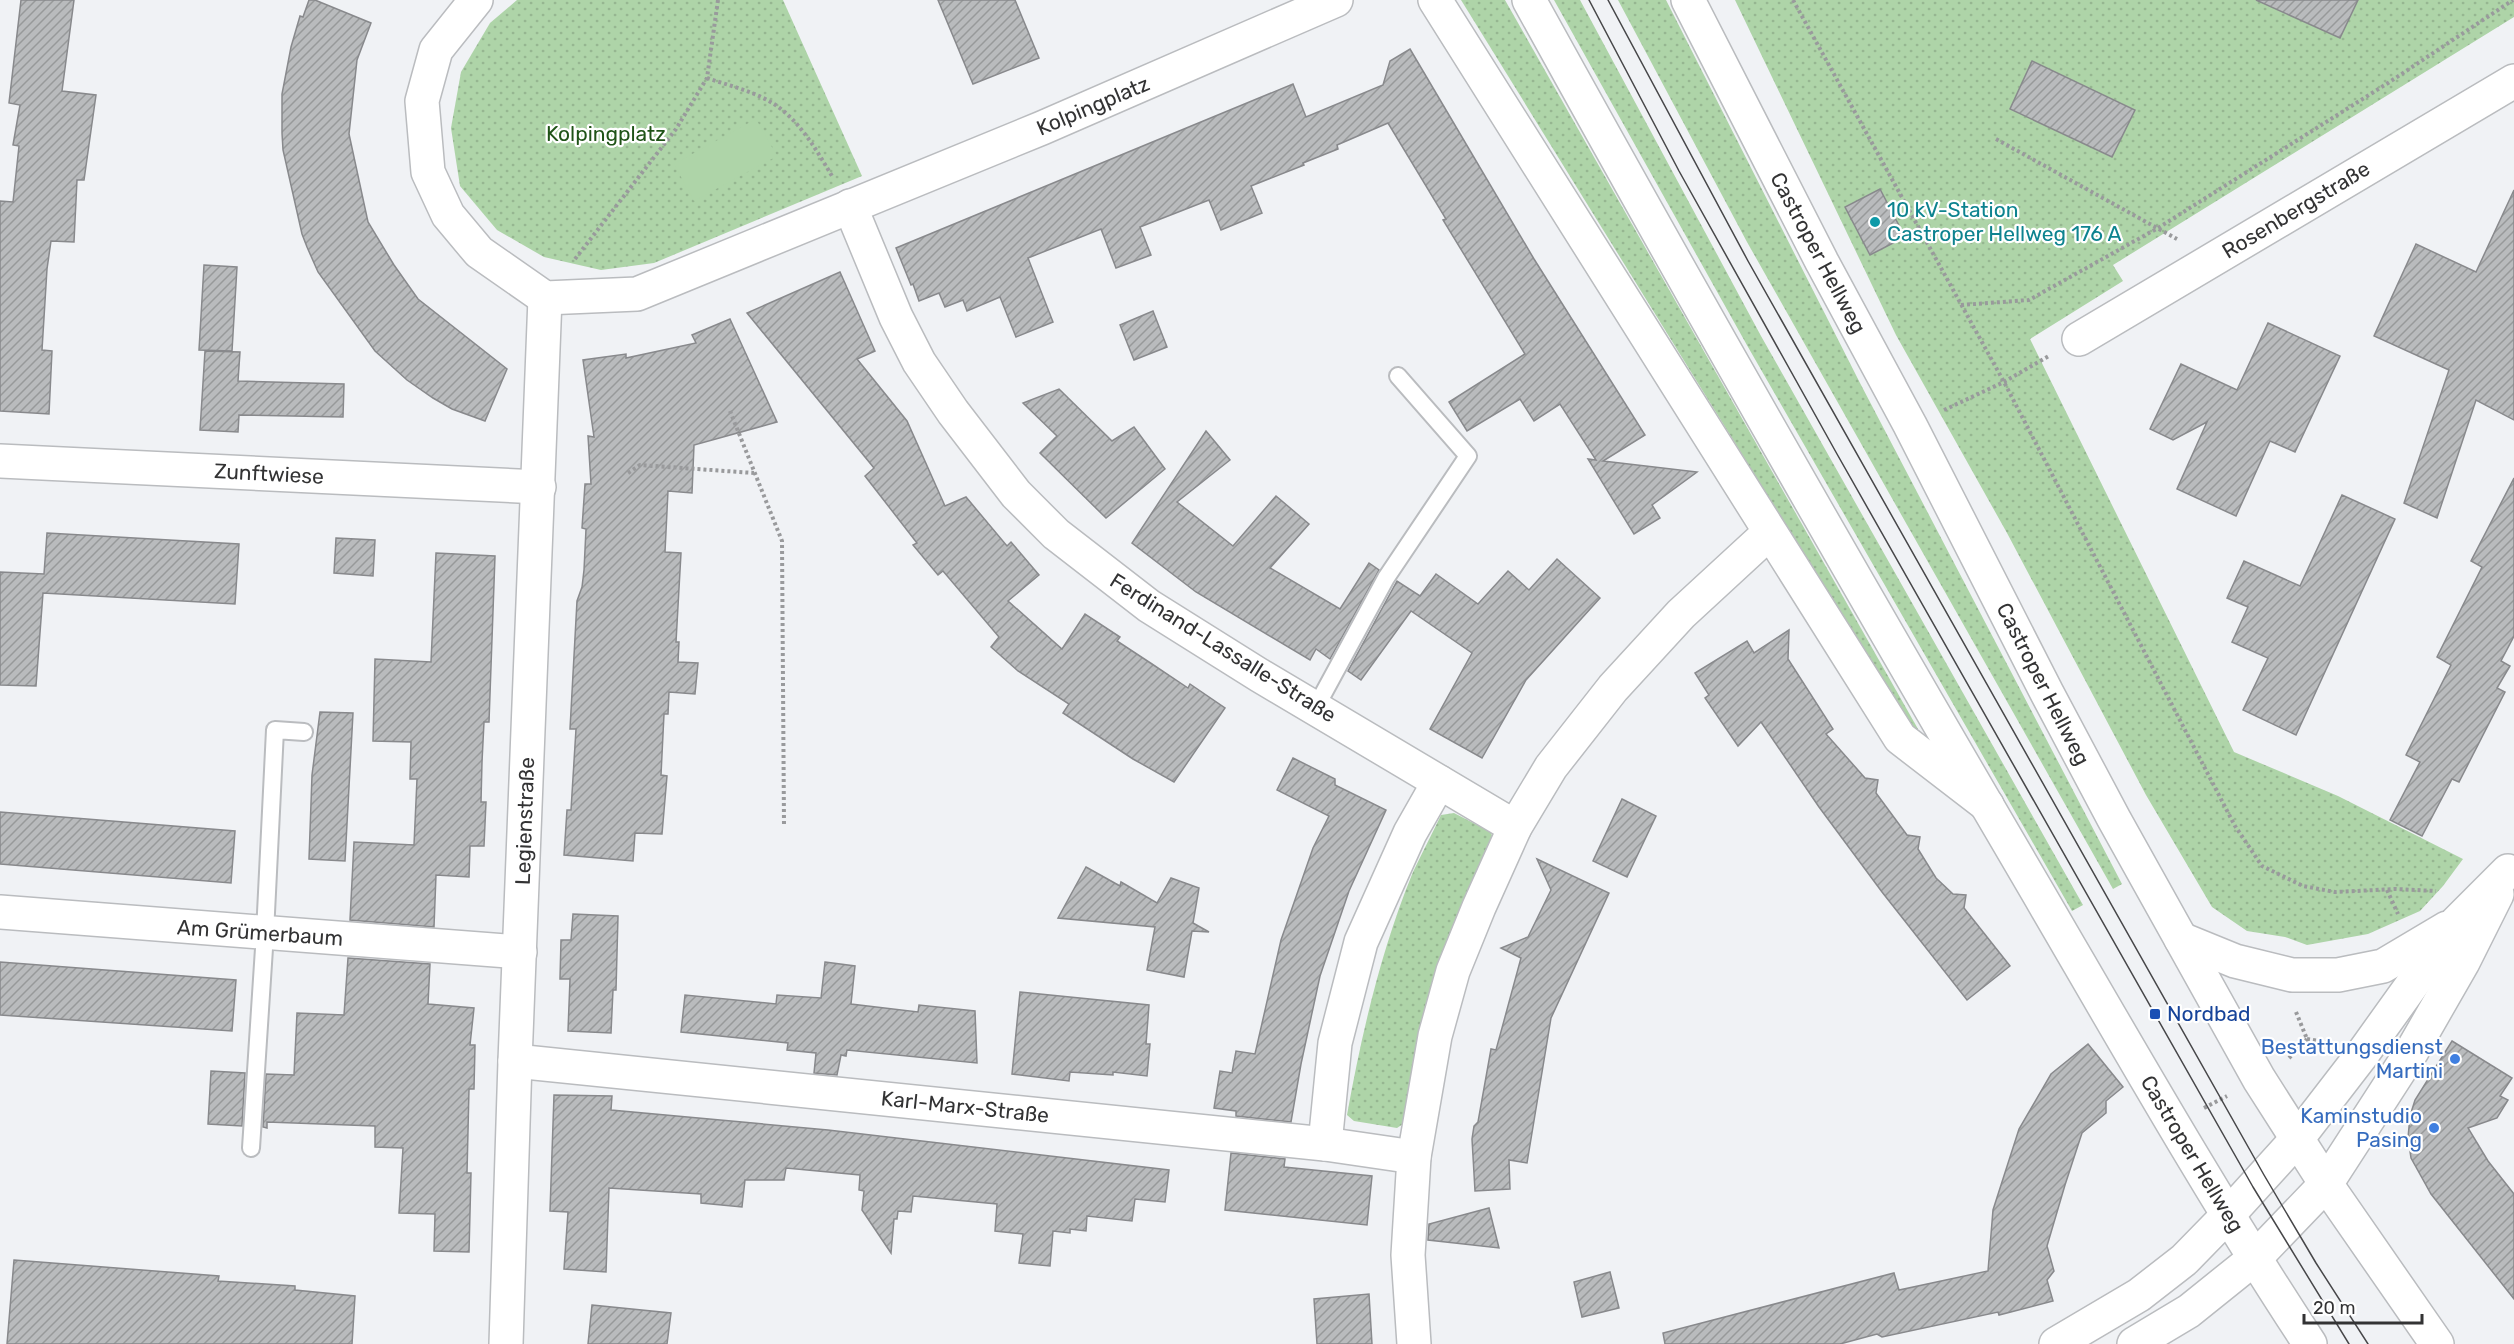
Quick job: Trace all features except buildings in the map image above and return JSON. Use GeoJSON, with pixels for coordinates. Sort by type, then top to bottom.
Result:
{"type":"FeatureCollection","features":[{"type":"Feature","properties":{"kind":"street"},"geometry":{"type":"LineString","coordinates":[[476,0],[436,50],[422,101],[428,172],[448,215],[479,252],[545,298]]}},
{"type":"Feature","properties":{"kind":"street","name":"Kolpingplatz"},"geometry":{"type":"LineString","coordinates":[[545,298],[637,294],[1042,128],[1336,0]]}},
{"type":"Feature","properties":{"kind":"street","name":"Castroper Hellweg"},"geometry":{"type":"LineString","coordinates":[[1435,0],[1900,738],[1987,806]]}},
{"type":"Feature","properties":{"kind":"street","name":"Castroper Hellweg"},"geometry":{"type":"LineString","coordinates":[[1529,0],[1657,232],[1987,806],[2228,1215],[2310,1344]]}},
{"type":"Feature","properties":{"kind":"street","name":"Castroper Hellweg"},"geometry":{"type":"LineString","coordinates":[[1688,0],[2047,693],[2181,939],[2259,1078],[2297,1139],[2386,1273],[2437,1344]]}},
{"type":"Feature","properties":{"kind":"street","name":"Rosenbergstraße"},"geometry":{"type":"LineString","coordinates":[[2079,339],[2514,81]]}},
{"type":"Feature","properties":{"kind":"street","name":"Ferdinand-Lassalle-Straße"},"geometry":{"type":"LineString","coordinates":[[850,206],[896,317],[919,362],[953,412],[1016,494],[1056,534],[1149,606],[1259,675],[1515,827]]}},
{"type":"Feature","properties":{"kind":"street","name":"Legienstraße"},"geometry":{"type":"LineString","coordinates":[[506,1344],[514,1061],[545,298]]}},
{"type":"Feature","properties":{"kind":"street","name":"Zunftwiese"},"geometry":{"type":"LineString","coordinates":[[0,461],[539,487]]}},
{"type":"Feature","properties":{"kind":"street"},"geometry":{"type":"LineString","coordinates":[[1414,1344],[1408,1255],[1414,1156],[1435,1036],[1453,971],[1515,827],[1551,767],[1613,688],[1681,614],[1769,533]]}},
{"type":"Feature","properties":{"kind":"street"},"geometry":{"type":"LineString","coordinates":[[1325,1144],[1335,1043],[1361,942],[1410,833],[1439,782]]}},
{"type":"Feature","properties":{"kind":"street"},"geometry":{"type":"LineString","coordinates":[[2056,1344],[2139,1295],[2184,1260],[2228,1215],[2297,1139],[2372,1042],[2457,922],[2503,876]]}},
{"type":"Feature","properties":{"kind":"street"},"geometry":{"type":"LineString","coordinates":[[2134,1344],[2189,1311],[2255,1258],[2326,1184],[2412,1051],[2448,989],[2503,876]]}},
{"type":"Feature","properties":{"kind":"street","name":"Am Grümerbaum"},"geometry":{"type":"LineString","coordinates":[[0,912],[520,952]]}},
{"type":"Feature","properties":{"kind":"street"},"geometry":{"type":"LineString","coordinates":[[2181,939],[2235,961],[2292,975],[2338,975],[2383,966],[2457,922]]}},
{"type":"Feature","properties":{"kind":"street","name":"Karl-Marx-Straße"},"geometry":{"type":"LineString","coordinates":[[514,1061],[1325,1144],[1414,1156]]}},
{"type":"Feature","properties":{"kind":"lane"},"geometry":{"type":"LineString","coordinates":[[1316,707],[1386,578],[1468,456],[1398,375]]}},
{"type":"Feature","properties":{"kind":"lane"},"geometry":{"type":"LineString","coordinates":[[251,1148],[275,730],[304,732]]}},
{"type":"Feature","properties":{"kind":"path"},"geometry":{"type":"LineString","coordinates":[[545,298],[676,129],[707,78],[717,0]]}},
{"type":"Feature","properties":{"kind":"path"},"geometry":{"type":"LineString","coordinates":[[1793,0],[2004,382],[2235,826],[2262,866],[2303,886],[2334,892],[2396,889],[2503,876]]}},
{"type":"Feature","properties":{"kind":"path"},"geometry":{"type":"LineString","coordinates":[[1961,304],[2029,300],[2158,228],[2388,83],[2513,0]]}},
{"type":"Feature","properties":{"kind":"path"},"geometry":{"type":"LineString","coordinates":[[707,78],[757,95],[777,106],[814,147],[850,206]]}},
{"type":"Feature","properties":{"kind":"path"},"geometry":{"type":"LineString","coordinates":[[1996,139],[2158,228],[2211,260]]}},
{"type":"Feature","properties":{"kind":"path"},"geometry":{"type":"LineString","coordinates":[[1910,425],[2004,382],[2079,339]]}},
{"type":"Feature","properties":{"kind":"path"},"geometry":{"type":"LineString","coordinates":[[730,411],[782,541],[784,825]]}},
{"type":"Feature","properties":{"kind":"path"},"geometry":{"type":"LineString","coordinates":[[628,473],[640,465],[754,473]]}},
{"type":"Feature","properties":{"kind":"green space","name":"Kolpingplatz"},"geometry":{"type":"Polygon","coordinates":[[[517,0],[783,0],[862,176],[654,263],[601,270],[544,257],[497,230],[460,186],[451,128],[461,72],[490,23],[517,0]]]}},
{"type":"Feature","properties":{"kind":"green space"},"geometry":{"type":"Polygon","coordinates":[[[1461,0],[1505,0],[1918,729],[1913,731],[1461,0]]]}},
{"type":"Feature","properties":{"kind":"green space"},"geometry":{"type":"Polygon","coordinates":[[[1554,0],[1580,0],[1761,336],[2083,905],[2072,911],[1748,347],[1554,0]]]}},
{"type":"Feature","properties":{"kind":"green space"},"geometry":{"type":"Polygon","coordinates":[[[1618,0],[1666,0],[1860,383],[2122,884],[2113,889],[1747,242],[1618,0]]]}},
{"type":"Feature","properties":{"kind":"green space"},"geometry":{"type":"Polygon","coordinates":[[[1735,0],[2514,0],[2514,17],[2113,265],[2123,281],[2030,339],[2234,752],[2338,796],[2463,859],[2420,911],[2368,934],[2307,945],[2285,937],[2247,931],[2212,907],[2146,795],[2007,533],[1896,335],[1735,0]]]}},
{"type":"Feature","properties":{"kind":"green space"},"geometry":{"type":"Polygon","coordinates":[[[756,119],[777,156],[694,201],[674,164],[756,119]]]}},
{"type":"Feature","properties":{"kind":"green space"},"geometry":{"type":"Polygon","coordinates":[[[1454,813],[1491,832],[1493,840],[1420,1030],[1403,1124],[1397,1128],[1354,1121],[1347,1115],[1353,1084],[1366,1022],[1391,931],[1413,872],[1441,815],[1454,813]]]}},
{"type":"Feature","properties":{"kind":"tram line"},"geometry":{"type":"LineString","coordinates":[[1589,0],[1679,171],[1837,454],[2253,1187],[2349,1344]]}},
{"type":"Feature","properties":{"kind":"tram line"},"geometry":{"type":"LineString","coordinates":[[1608,0],[1748,261],[2264,1175],[2316,1263],[2368,1344]]}},
{"type":"Feature","properties":{"kind":"place","name":"10 kV-Station Castroper Hellweg 176 A"},"geometry":{"type":"Point","coordinates":[1875,222]}},
{"type":"Feature","properties":{"kind":"place","name":"Nordbad"},"geometry":{"type":"Point","coordinates":[2155,1014]}},
{"type":"Feature","properties":{"kind":"place","name":"Bestattungsdienst Martini"},"geometry":{"type":"Point","coordinates":[2455,1059]}},
{"type":"Feature","properties":{"kind":"place","name":"Kaminstudio Pasing"},"geometry":{"type":"Point","coordinates":[2434,1128]}}]}
